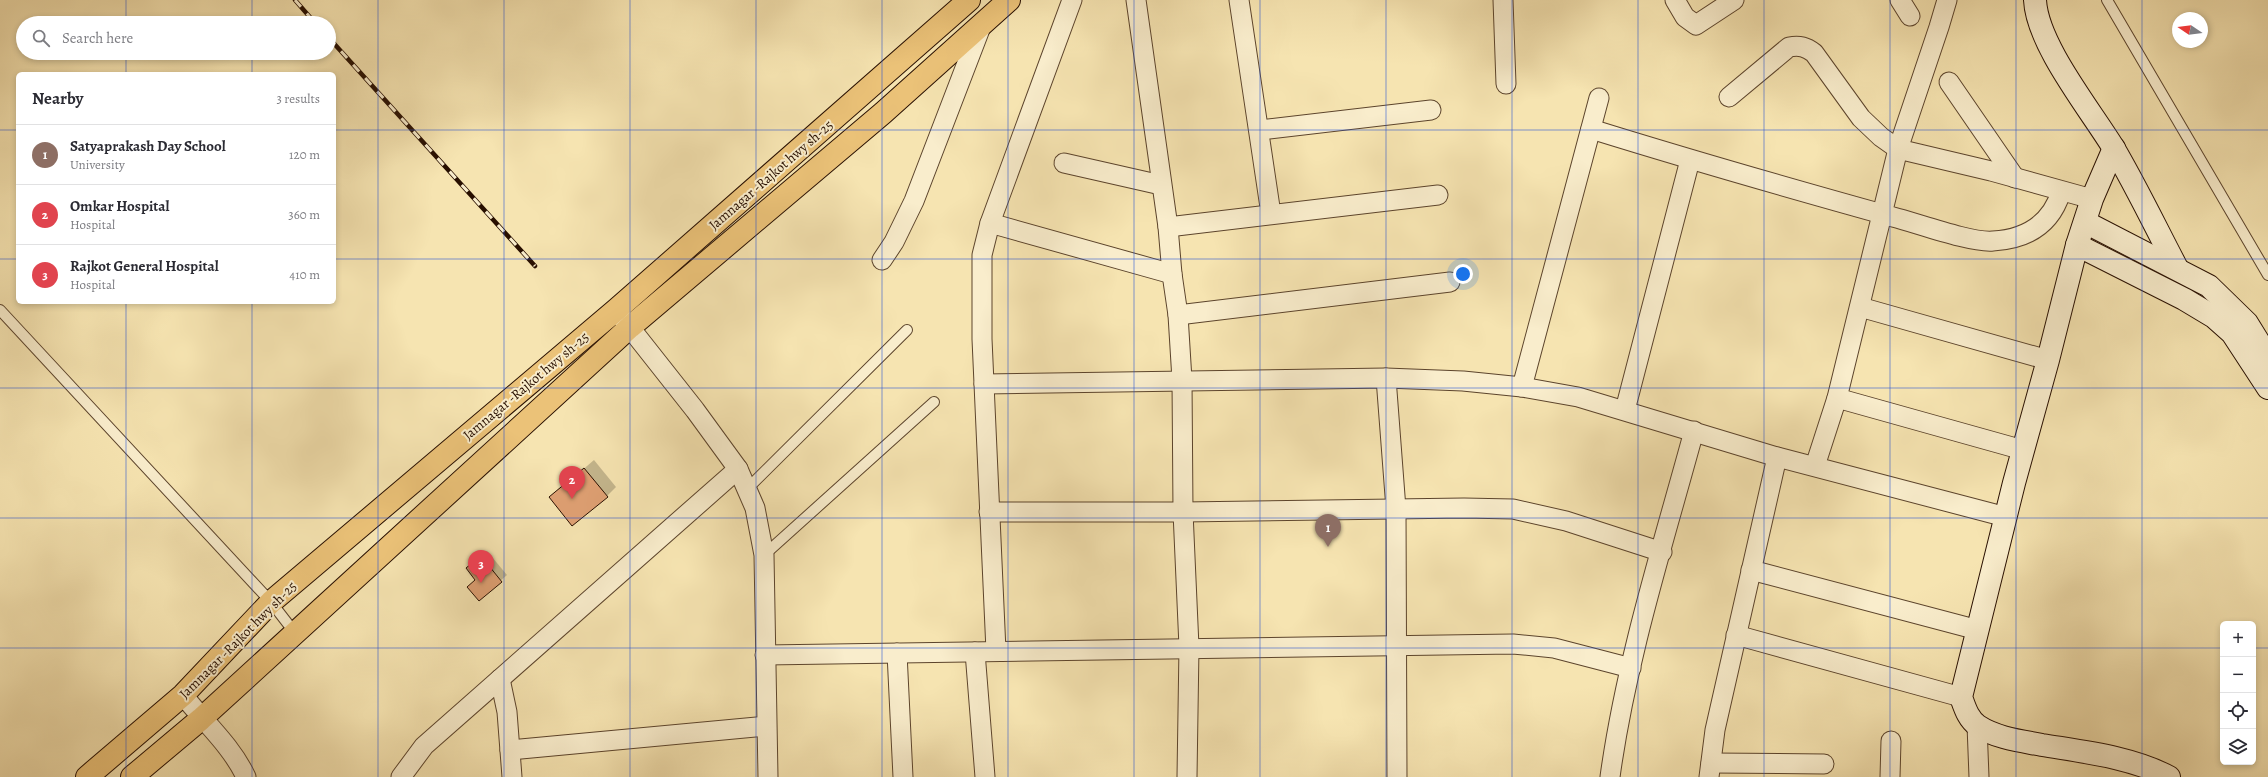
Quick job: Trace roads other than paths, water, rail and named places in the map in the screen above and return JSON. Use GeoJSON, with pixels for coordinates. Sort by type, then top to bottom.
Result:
{"type":"FeatureCollection","features":[{"type":"Feature","properties":{"kind":"main road","name":"Jamnagar -Rajkot hwy sh-25"},"geometry":{"type":"LineString","coordinates":[[87,777],[183,695],[271,602],[616,310],[969,0]]}},
{"type":"Feature","properties":{"kind":"main road"},"geometry":{"type":"LineString","coordinates":[[132,777],[201,718],[630,327],[883,113],[1009,0]]}},
{"type":"Feature","properties":{"kind":"main road"},"geometry":{"type":"LineString","coordinates":[[2035,0],[2040,28],[2050,49],[2114,148],[2177,268]]}},
{"type":"Feature","properties":{"kind":"main road"},"geometry":{"type":"LineString","coordinates":[[2114,148],[2092,199],[2076,245],[2048,360],[2006,517],[1961,697],[1967,714],[1977,725],[1995,735],[2111,757],[2158,771],[2169,777]]}},
{"type":"Feature","properties":{"kind":"main road"},"geometry":{"type":"LineString","coordinates":[[2085,222],[2177,268],[2209,286],[2247,323],[2268,357]]}},
{"type":"Feature","properties":{"kind":"main road"},"geometry":{"type":"LineString","coordinates":[[2076,245],[2184,299],[2214,317],[2232,333],[2268,388]]}},
{"type":"Feature","properties":{"kind":"street"},"geometry":{"type":"LineString","coordinates":[[996,651],[984,384],[982,255],[990,222],[1072,0]]}},
{"type":"Feature","properties":{"kind":"street"},"geometry":{"type":"LineString","coordinates":[[1136,0],[1168,227],[1172,274],[1178,315],[1182,380],[1183,512],[1190,647],[1187,777]]}},
{"type":"Feature","properties":{"kind":"street"},"geometry":{"type":"LineString","coordinates":[[1239,0],[1252,94],[1260,130],[1271,214]]}},
{"type":"Feature","properties":{"kind":"street"},"geometry":{"type":"LineString","coordinates":[[1503,0],[1506,84]]}},
{"type":"Feature","properties":{"kind":"street"},"geometry":{"type":"LineString","coordinates":[[1675,0],[1685,17],[1696,25],[1734,0]]}},
{"type":"Feature","properties":{"kind":"street"},"geometry":{"type":"LineString","coordinates":[[1900,0],[1910,16]]}},
{"type":"Feature","properties":{"kind":"street"},"geometry":{"type":"LineString","coordinates":[[1815,466],[1837,398],[1898,149],[1940,28],[1946,0]]}},
{"type":"Feature","properties":{"kind":"street"},"geometry":{"type":"LineString","coordinates":[[882,260],[897,237],[914,202],[982,24]]}},
{"type":"Feature","properties":{"kind":"street"},"geometry":{"type":"LineString","coordinates":[[1729,97],[1790,47],[1802,46],[1814,54],[1861,118],[1881,137],[1898,149],[2092,199]]}},
{"type":"Feature","properties":{"kind":"street"},"geometry":{"type":"LineString","coordinates":[[1949,82],[2015,178]]}},
{"type":"Feature","properties":{"kind":"street"},"geometry":{"type":"LineString","coordinates":[[1522,387],[1599,98]]}},
{"type":"Feature","properties":{"kind":"street"},"geometry":{"type":"LineString","coordinates":[[1260,130],[1431,110]]}},
{"type":"Feature","properties":{"kind":"street"},"geometry":{"type":"LineString","coordinates":[[1591,129],[1690,160],[1883,214],[1972,238],[1992,241],[2015,236],[2037,228],[2049,217],[2056,207],[2061,192]]}},
{"type":"Feature","properties":{"kind":"street"},"geometry":{"type":"LineString","coordinates":[[1625,410],[1690,160]]}},
{"type":"Feature","properties":{"kind":"street"},"geometry":{"type":"LineString","coordinates":[[1064,163],[1161,185]]}},
{"type":"Feature","properties":{"kind":"street"},"geometry":{"type":"LineString","coordinates":[[1168,227],[1438,195]]}},
{"type":"Feature","properties":{"kind":"street"},"geometry":{"type":"LineString","coordinates":[[990,222],[1172,274]]}},
{"type":"Feature","properties":{"kind":"street"},"geometry":{"type":"LineString","coordinates":[[1178,315],[1450,282]]}},
{"type":"Feature","properties":{"kind":"street"},"geometry":{"type":"LineString","coordinates":[[1860,307],[2048,360]]}},
{"type":"Feature","properties":{"kind":"street"},"geometry":{"type":"LineString","coordinates":[[616,310],[695,410],[738,469],[755,508],[764,556],[768,777]]}},
{"type":"Feature","properties":{"kind":"street"},"geometry":{"type":"LineString","coordinates":[[984,384],[1386,378],[1463,381],[1522,387],[1578,397],[1777,456],[2006,517]]}},
{"type":"Feature","properties":{"kind":"street"},"geometry":{"type":"LineString","coordinates":[[1386,378],[1396,509],[1398,645],[1397,777]]}},
{"type":"Feature","properties":{"kind":"street"},"geometry":{"type":"LineString","coordinates":[[1837,398],[2024,450]]}},
{"type":"Feature","properties":{"kind":"street"},"geometry":{"type":"LineString","coordinates":[[1610,777],[1636,642],[1662,552],[1694,431]]}},
{"type":"Feature","properties":{"kind":"street"},"geometry":{"type":"LineString","coordinates":[[1777,456],[1715,730],[1710,770],[1824,764]]}},
{"type":"Feature","properties":{"kind":"street"},"geometry":{"type":"LineString","coordinates":[[401,777],[424,746],[738,469]]}},
{"type":"Feature","properties":{"kind":"street"},"geometry":{"type":"LineString","coordinates":[[989,512],[1183,512],[1464,508],[1513,510],[1566,521],[1662,552]]}},
{"type":"Feature","properties":{"kind":"street"},"geometry":{"type":"LineString","coordinates":[[1751,570],[1978,630]]}},
{"type":"Feature","properties":{"kind":"street"},"geometry":{"type":"LineString","coordinates":[[1736,635],[1961,697]]}},
{"type":"Feature","properties":{"kind":"street"},"geometry":{"type":"LineString","coordinates":[[765,655],[1190,647],[1513,644],[1554,648],[1631,668]]}},
{"type":"Feature","properties":{"kind":"street"},"geometry":{"type":"LineString","coordinates":[[975,652],[985,777]]}},
{"type":"Feature","properties":{"kind":"street"},"geometry":{"type":"LineString","coordinates":[[897,653],[902,777]]}},
{"type":"Feature","properties":{"kind":"street"},"geometry":{"type":"LineString","coordinates":[[500,679],[507,712],[512,777]]}},
{"type":"Feature","properties":{"kind":"street"},"geometry":{"type":"LineString","coordinates":[[183,695],[201,718],[230,748],[246,777]]}},
{"type":"Feature","properties":{"kind":"street"},"geometry":{"type":"LineString","coordinates":[[1977,725],[1979,777]]}},
{"type":"Feature","properties":{"kind":"street"},"geometry":{"type":"LineString","coordinates":[[510,750],[766,726]]}},
{"type":"Feature","properties":{"kind":"street"},"geometry":{"type":"LineString","coordinates":[[1890,777],[1892,741]]}},
{"type":"Feature","properties":{"kind":"lane"},"geometry":{"type":"LineString","coordinates":[[2107,0],[2268,275]]}},
{"type":"Feature","properties":{"kind":"lane"},"geometry":{"type":"LineString","coordinates":[[0,310],[271,602],[295,633]]}},
{"type":"Feature","properties":{"kind":"lane"},"geometry":{"type":"LineString","coordinates":[[746,489],[907,330]]}},
{"type":"Feature","properties":{"kind":"lane"},"geometry":{"type":"LineString","coordinates":[[764,556],[934,402]]}},
{"type":"Feature","properties":{"kind":"railway"},"geometry":{"type":"LineString","coordinates":[[295,0],[309,16]]}},
{"type":"Feature","properties":{"kind":"railway"},"geometry":{"type":"LineString","coordinates":[[336,46],[535,266]]}},
{"type":"Feature","properties":{"kind":"place","name":"Omkar Hospital"},"geometry":{"type":"Point","coordinates":[572,499]}},
{"type":"Feature","properties":{"kind":"place","name":"Satyaprakash Day School"},"geometry":{"type":"Point","coordinates":[1328,547]}},
{"type":"Feature","properties":{"kind":"place","name":"Rajkot General Hospital"},"geometry":{"type":"Point","coordinates":[481,583]}}]}
